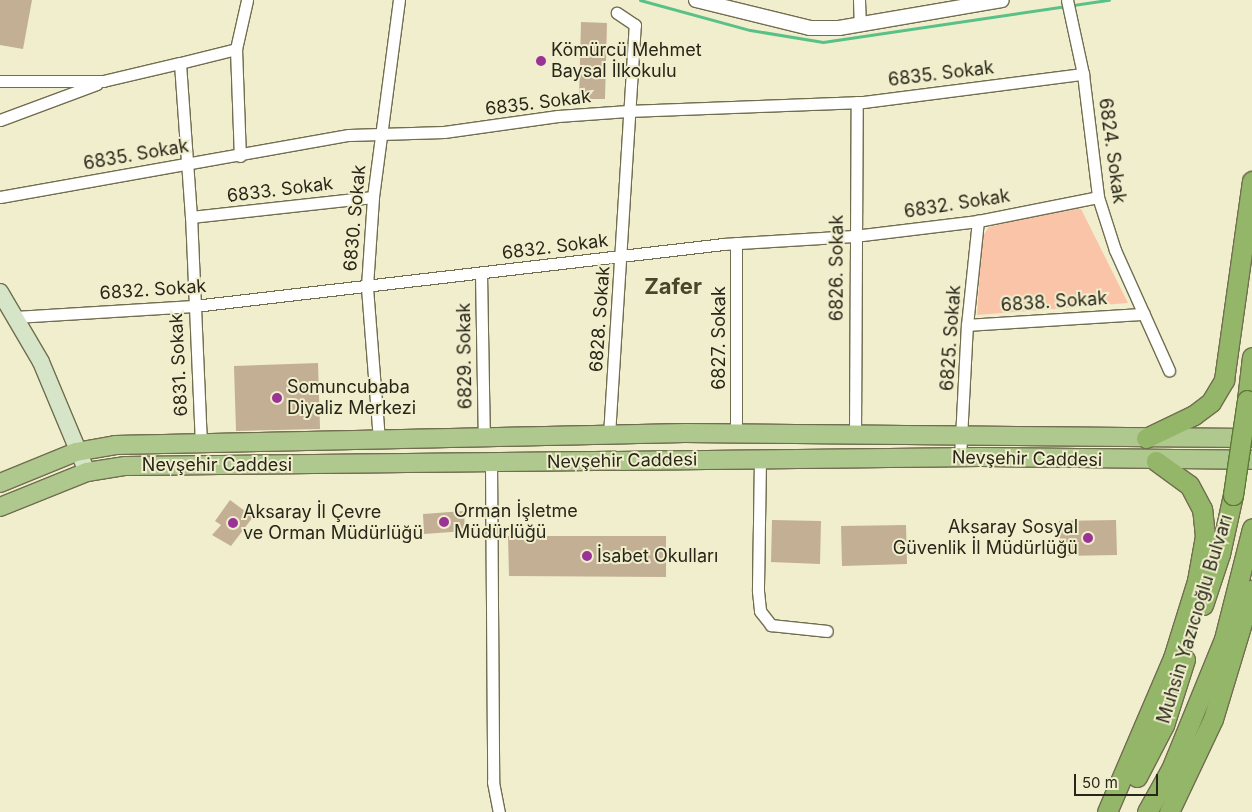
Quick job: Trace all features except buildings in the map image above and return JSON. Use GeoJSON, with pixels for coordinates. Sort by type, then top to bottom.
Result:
{"type":"FeatureCollection","features":[{"type":"Feature","properties":{"kind":"highway"},"geometry":{"type":"LineString","coordinates":[[1146,438],[1194,416],[1211,402],[1224,380],[1252,181]]}},
{"type":"Feature","properties":{"kind":"highway","name":"Muhsin Yazıcıoğlu Bulvarı"},"geometry":{"type":"LineString","coordinates":[[1119,812],[1164,725],[1220,554],[1233,495],[1252,357]]}},
{"type":"Feature","properties":{"kind":"highway"},"geometry":{"type":"LineString","coordinates":[[1107,812],[1173,658],[1197,581],[1205,536],[1202,509],[1189,485],[1156,460]]}},
{"type":"Feature","properties":{"kind":"highway","name":"Muhsin Yazıcıoğlu Bulvarı"},"geometry":{"type":"LineString","coordinates":[[1147,812],[1171,768],[1224,639],[1252,528]]}},
{"type":"Feature","properties":{"kind":"highway"},"geometry":{"type":"LineString","coordinates":[[1169,812],[1213,719],[1252,590]]}},
{"type":"Feature","properties":{"kind":"main road"},"geometry":{"type":"LineString","coordinates":[[0,292],[41,362],[76,452],[86,472]]}},
{"type":"Feature","properties":{"kind":"main road","name":"Nevşehir Caddesi"},"geometry":{"type":"LineString","coordinates":[[0,483],[76,452],[115,445],[736,434],[1252,438]]}},
{"type":"Feature","properties":{"kind":"main road","name":"Nevşehir Caddesi"},"geometry":{"type":"LineString","coordinates":[[0,507],[86,472],[126,466],[960,457],[1252,460]]}},
{"type":"Feature","properties":{"kind":"street"},"geometry":{"type":"LineString","coordinates":[[240,156],[236,49],[247,0]]}},
{"type":"Feature","properties":{"kind":"street","name":"6830. Sokak"},"geometry":{"type":"LineString","coordinates":[[379,440],[367,286],[373,196],[399,0]]}},
{"type":"Feature","properties":{"kind":"street"},"geometry":{"type":"LineString","coordinates":[[696,0],[741,6],[810,28],[860,24],[1002,0]]}},
{"type":"Feature","properties":{"kind":"street"},"geometry":{"type":"LineString","coordinates":[[859,0],[860,24]]}},
{"type":"Feature","properties":{"kind":"street","name":"6824. Sokak"},"geometry":{"type":"LineString","coordinates":[[1067,0],[1083,74],[1098,197],[1115,250],[1169,370]]}},
{"type":"Feature","properties":{"kind":"street","name":"6828. Sokak"},"geometry":{"type":"LineString","coordinates":[[610,435],[628,111],[635,25],[617,13]]}},
{"type":"Feature","properties":{"kind":"street"},"geometry":{"type":"LineString","coordinates":[[0,120],[103,81],[236,49]]}},
{"type":"Feature","properties":{"kind":"street","name":"6831. Sokak"},"geometry":{"type":"LineString","coordinates":[[180,63],[188,164],[200,444]]}},
{"type":"Feature","properties":{"kind":"street","name":"6835. Sokak"},"geometry":{"type":"LineString","coordinates":[[0,196],[381,133],[444,132],[558,116],[628,111],[858,102],[1083,74]]}},
{"type":"Feature","properties":{"kind":"street"},"geometry":{"type":"LineString","coordinates":[[0,81],[103,81]]}},
{"type":"Feature","properties":{"kind":"street","name":"6826. Sokak"},"geometry":{"type":"LineString","coordinates":[[855,435],[854,236],[858,102]]}},
{"type":"Feature","properties":{"kind":"street","name":"6833. Sokak"},"geometry":{"type":"LineString","coordinates":[[190,217],[373,196]]}},
{"type":"Feature","properties":{"kind":"street","name":"6832. Sokak"},"geometry":{"type":"LineString","coordinates":[[15,317],[194,306],[736,243],[854,236],[978,220],[1098,197]]}},
{"type":"Feature","properties":{"kind":"street","name":"6825. Sokak"},"geometry":{"type":"LineString","coordinates":[[960,457],[963,436],[967,325],[978,220]]}},
{"type":"Feature","properties":{"kind":"street","name":"6827. Sokak"},"geometry":{"type":"LineString","coordinates":[[736,243],[736,434]]}},
{"type":"Feature","properties":{"kind":"street","name":"6829. Sokak"},"geometry":{"type":"LineString","coordinates":[[481,273],[484,438]]}},
{"type":"Feature","properties":{"kind":"street","name":"6838. Sokak"},"geometry":{"type":"LineString","coordinates":[[967,325],[1144,314]]}},
{"type":"Feature","properties":{"kind":"street"},"geometry":{"type":"LineString","coordinates":[[760,460],[758,591],[760,611],[771,625],[827,631]]}},
{"type":"Feature","properties":{"kind":"street"},"geometry":{"type":"LineString","coordinates":[[491,462],[493,773],[499,812]]}},
{"type":"Feature","properties":{"kind":"shaded area"},"geometry":{"type":"Polygon","coordinates":[[[1072,207],[1081,209],[1128,303],[977,315],[982,237],[989,227],[1072,207]]]}},
{"type":"Feature","properties":{"kind":"waterway"},"geometry":{"type":"LineString","coordinates":[[640,0],[750,30],[823,42],[1109,0]]}},
{"type":"Feature","properties":{"kind":"place","name":"Kömürcü Mehmet Baysal İlkokulu"},"geometry":{"type":"Point","coordinates":[541,61]}},
{"type":"Feature","properties":{"kind":"place","name":"Somuncubaba Diyaliz Merkezi"},"geometry":{"type":"Point","coordinates":[277,398]}},
{"type":"Feature","properties":{"kind":"place","name":"Orman İşletme Müdürlüğü"},"geometry":{"type":"Point","coordinates":[444,522]}},
{"type":"Feature","properties":{"kind":"place","name":"Aksaray İl Çevre ve Orman Müdürlüğü"},"geometry":{"type":"Point","coordinates":[233,523]}},
{"type":"Feature","properties":{"kind":"place","name":"Aksaray Sosyal Güvenlik İl Müdürlüğü"},"geometry":{"type":"Point","coordinates":[1088,538]}},
{"type":"Feature","properties":{"kind":"place","name":"İsabet Okulları"},"geometry":{"type":"Point","coordinates":[587,556]}},
{"type":"Feature","properties":{"kind":"district","name":"Zafer"},"geometry":{"type":"Point","coordinates":[673,287]}}]}
